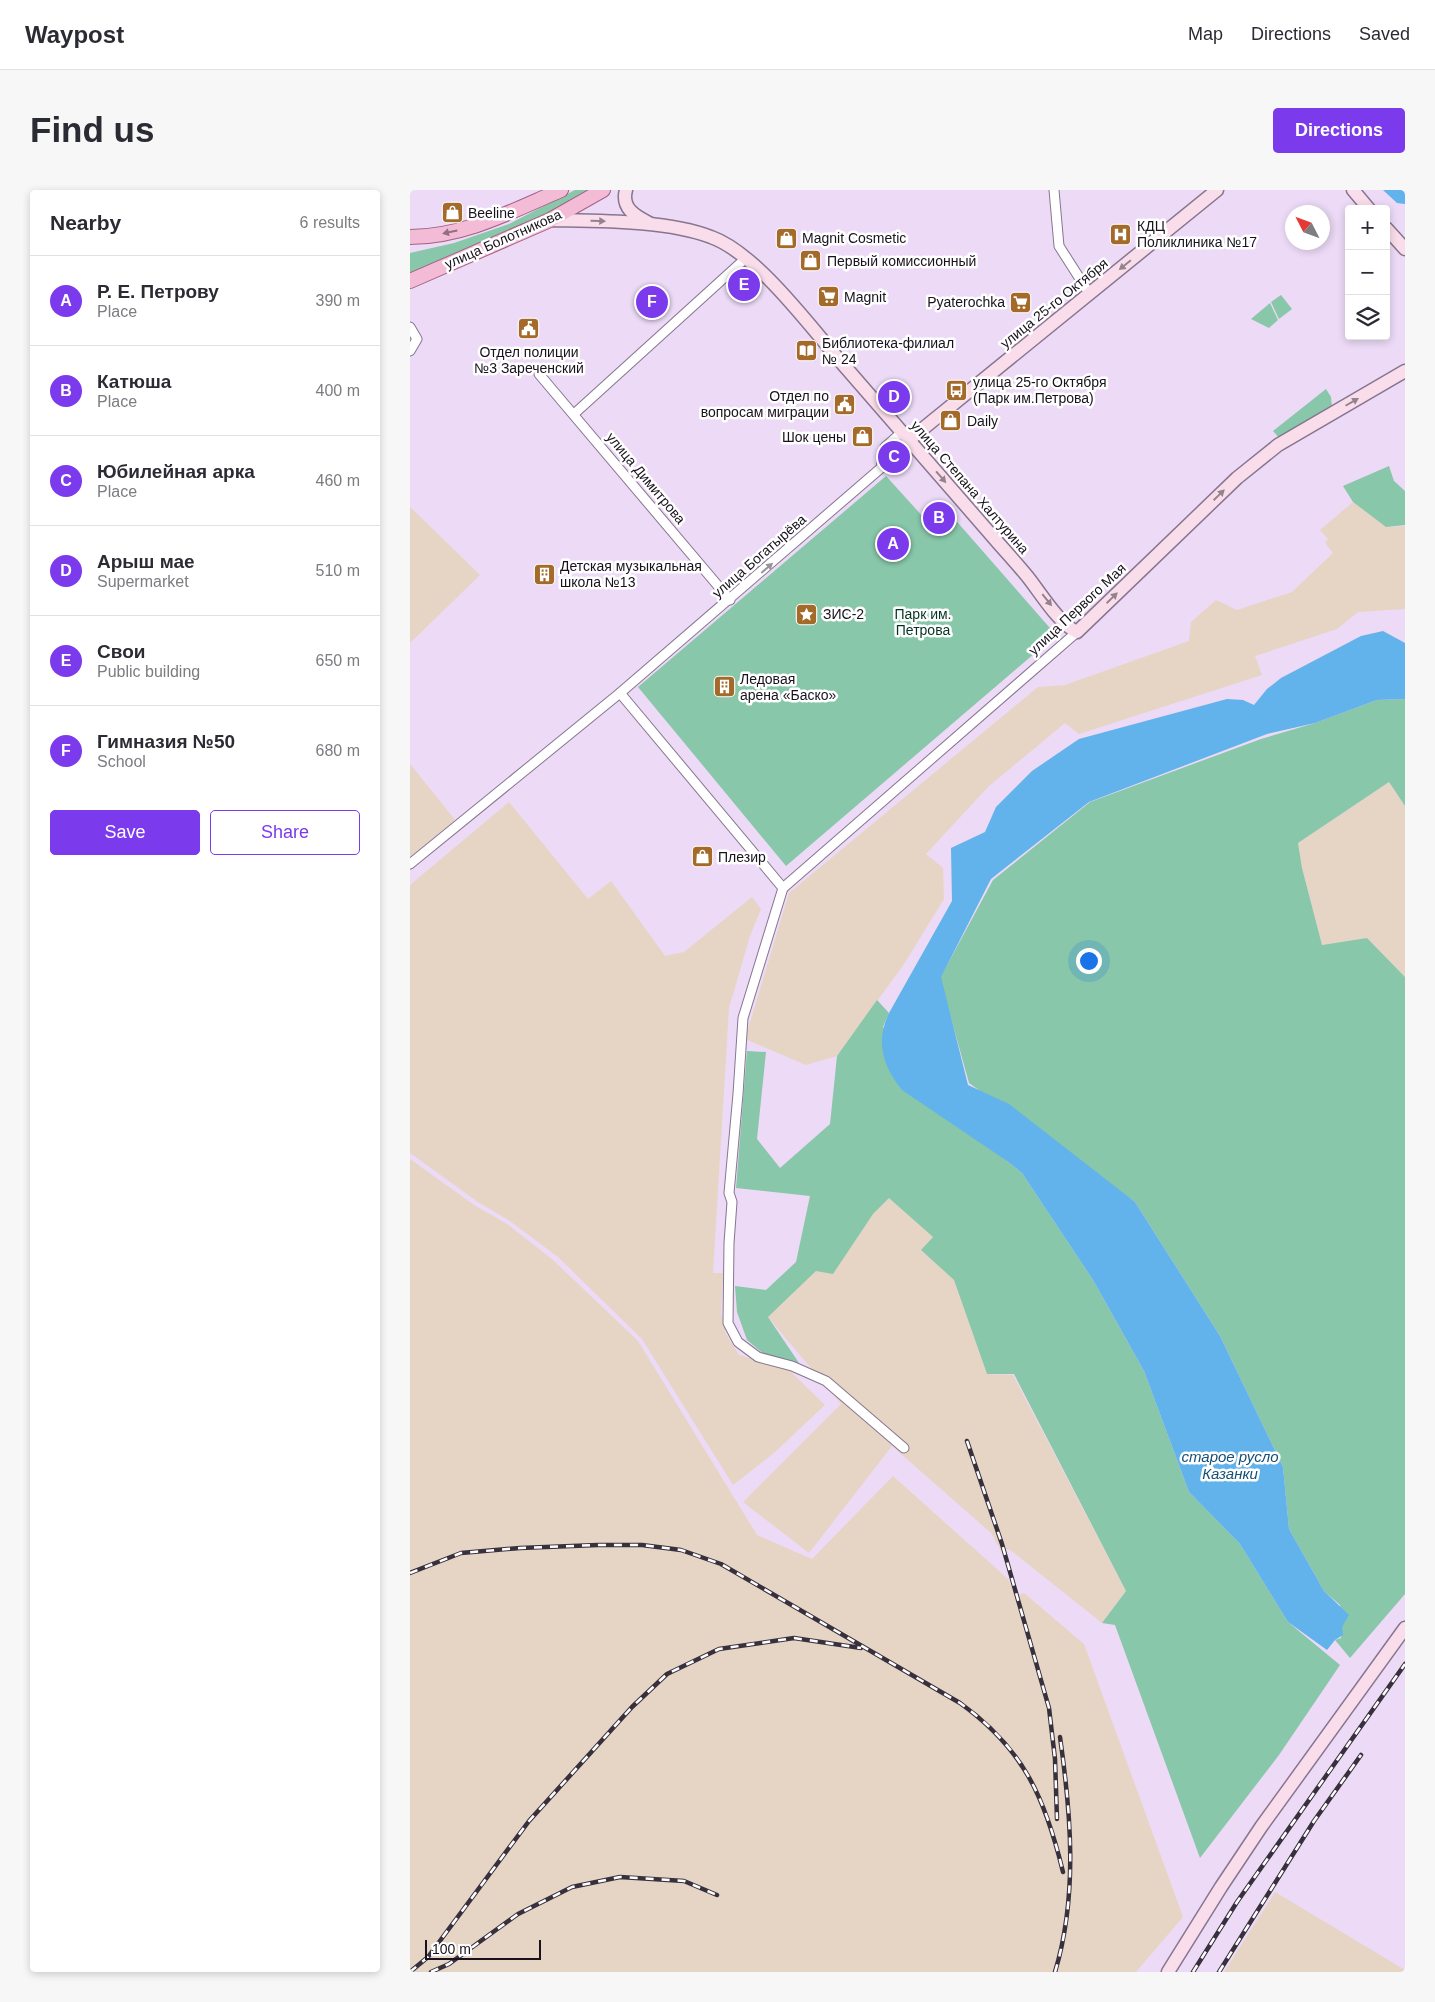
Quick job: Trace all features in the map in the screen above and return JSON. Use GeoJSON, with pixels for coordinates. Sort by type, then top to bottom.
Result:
{"type":"FeatureCollection","features":[{"type":"Feature","properties":{"kind":"main road"},"geometry":{"type":"LineString","coordinates":[[413,238],[450,233],[486,222],[561,190]]}},
{"type":"Feature","properties":{"kind":"main road","name":"улица Болотникова"},"geometry":{"type":"LineString","coordinates":[[410,281],[550,220],[599,192]]}},
{"type":"Feature","properties":{"kind":"street","name":"улица Степана Халтурина"},"geometry":{"type":"LineString","coordinates":[[626,190],[624,198],[629,210],[654,226]]}},
{"type":"Feature","properties":{"kind":"street"},"geometry":{"type":"LineString","coordinates":[[1054,190],[1059,246],[1090,293]]}},
{"type":"Feature","properties":{"kind":"street","name":"улица 25-го Октября"},"geometry":{"type":"LineString","coordinates":[[906,436],[1090,293],[1217,190]]}},
{"type":"Feature","properties":{"kind":"street"},"geometry":{"type":"LineString","coordinates":[[1353,190],[1366,205]]}},
{"type":"Feature","properties":{"kind":"street","name":"улица Степана Халтурина"},"geometry":{"type":"LineString","coordinates":[[550,220],[600,221],[654,226],[711,236],[729,245],[746,258],[774,286],[906,436],[1027,575],[1067,626],[1077,632]]}},
{"type":"Feature","properties":{"kind":"street"},"geometry":{"type":"LineString","coordinates":[[1390,232],[1405,249]]}},
{"type":"Feature","properties":{"kind":"street"},"geometry":{"type":"LineString","coordinates":[[574,414],[746,258]]}},
{"type":"Feature","properties":{"kind":"street"},"geometry":{"type":"LineString","coordinates":[[410,327],[417,339],[410,351]]}},
{"type":"Feature","properties":{"kind":"street","name":"улица Первого Мая"},"geometry":{"type":"LineString","coordinates":[[783,888],[1077,632],[1237,478],[1278,445],[1405,371]]}},
{"type":"Feature","properties":{"kind":"street","name":"улица Димитрова"},"geometry":{"type":"LineString","coordinates":[[539,374],[730,600]]}},
{"type":"Feature","properties":{"kind":"street","name":"улица Богатырёва"},"geometry":{"type":"LineString","coordinates":[[410,864],[620,693],[730,600],[881,468],[885,447],[906,436]]}},
{"type":"Feature","properties":{"kind":"street"},"geometry":{"type":"LineString","coordinates":[[620,693],[783,888],[743,1018],[729,1193],[732,1202],[729,1243],[728,1323],[738,1342],[758,1358],[792,1366],[826,1381],[904,1448]]}},
{"type":"Feature","properties":{"kind":"street"},"geometry":{"type":"LineString","coordinates":[[1170,1972],[1184,1946],[1260,1827],[1405,1628]]}},
{"type":"Feature","properties":{"kind":"shaded area"},"geometry":{"type":"Polygon","coordinates":[[[1353,502],[1386,527],[1405,526],[1405,609],[1358,612],[1337,629],[1255,656],[1262,675],[1079,734],[1065,723],[988,787],[926,854],[943,868],[944,899],[904,964],[837,1056],[806,1065],[745,1039],[789,893],[1038,687],[1065,685],[1189,641],[1191,622],[1216,600],[1237,610],[1292,592],[1333,553],[1325,543],[1328,539],[1320,530],[1353,502]]]}},
{"type":"Feature","properties":{"kind":"shaded area"},"geometry":{"type":"Polygon","coordinates":[[[410,507],[480,575],[410,643],[410,507]]]}},
{"type":"Feature","properties":{"kind":"shaded area"},"geometry":{"type":"Polygon","coordinates":[[[410,764],[455,820],[410,857],[410,764]]]}},
{"type":"Feature","properties":{"kind":"shaded area"},"geometry":{"type":"Polygon","coordinates":[[[1389,782],[1405,806],[1405,977],[1367,938],[1322,945],[1302,868],[1298,843],[1389,782]]]}},
{"type":"Feature","properties":{"kind":"shaded area"},"geometry":{"type":"Polygon","coordinates":[[[509,802],[588,899],[611,881],[665,956],[684,952],[752,897],[761,909],[750,936],[729,1008],[713,1273],[723,1273],[721,1313],[726,1334],[739,1355],[789,1370],[825,1405],[774,1453],[733,1485],[642,1339],[558,1257],[510,1221],[478,1202],[410,1153],[410,885],[509,802]]]}},
{"type":"Feature","properties":{"kind":"shaded area"},"geometry":{"type":"Polygon","coordinates":[[[410,1159],[474,1205],[507,1224],[553,1260],[638,1341],[757,1535],[812,1559],[893,1476],[1008,1579],[1016,1596],[1024,1593],[1084,1644],[1183,1917],[1136,1972],[410,1972],[410,1159]]]}},
{"type":"Feature","properties":{"kind":"shaded area"},"geometry":{"type":"Polygon","coordinates":[[[889,1197],[933,1237],[921,1250],[954,1280],[987,1374],[1013,1375],[1126,1591],[1102,1623],[1009,1549],[1001,1551],[991,1533],[892,1446],[809,1553],[743,1502],[841,1404],[768,1317],[889,1197]]]}},
{"type":"Feature","properties":{"kind":"shaded area"},"geometry":{"type":"Polygon","coordinates":[[[1275,1892],[1405,1970],[1405,1972],[1224,1972],[1275,1892]]]}},
{"type":"Feature","properties":{"kind":"green space"},"geometry":{"type":"Polygon","coordinates":[[[575,190],[590,190],[515,231],[410,274],[410,253],[454,243],[509,224],[575,190]]]}},
{"type":"Feature","properties":{"kind":"green space"},"geometry":{"type":"Polygon","coordinates":[[[1281,295],[1292,309],[1279,319],[1271,302],[1281,295]]]}},
{"type":"Feature","properties":{"kind":"green space"},"geometry":{"type":"Polygon","coordinates":[[[1270,303],[1278,320],[1269,328],[1251,319],[1270,303]]]}},
{"type":"Feature","properties":{"kind":"green space"},"geometry":{"type":"Polygon","coordinates":[[[1326,389],[1331,397],[1332,407],[1282,441],[1273,431],[1326,389]]]}},
{"type":"Feature","properties":{"kind":"green space"},"geometry":{"type":"Polygon","coordinates":[[[1389,466],[1394,481],[1405,491],[1405,525],[1386,527],[1353,502],[1343,486],[1389,466]]]}},
{"type":"Feature","properties":{"kind":"green space","name":"Парк им. Петрова"},"geometry":{"type":"Polygon","coordinates":[[[886,476],[935,530],[952,516],[1056,635],[786,866],[638,687],[886,476]]]}},
{"type":"Feature","properties":{"kind":"green space"},"geometry":{"type":"Polygon","coordinates":[[[1405,699],[1405,806],[1389,782],[1298,843],[1302,868],[1322,945],[1367,938],[1405,977],[1405,1594],[1350,1658],[1335,1640],[1341,1638],[1340,1605],[1324,1591],[1289,1529],[1283,1467],[1220,1336],[1135,1202],[969,1083],[940,978],[993,880],[1090,802],[1261,739],[1315,723],[1377,700],[1405,699]]]}},
{"type":"Feature","properties":{"kind":"green space"},"geometry":{"type":"Polygon","coordinates":[[[877,1000],[889,1013],[883,1027],[1007,1161],[1022,1173],[1093,1280],[1144,1371],[1189,1492],[1240,1544],[1288,1622],[1340,1665],[1279,1755],[1200,1858],[1115,1625],[1102,1623],[1126,1591],[1014,1374],[987,1374],[954,1280],[921,1250],[933,1237],[889,1198],[873,1214],[833,1274],[816,1271],[768,1317],[799,1363],[766,1356],[747,1340],[737,1312],[735,1286],[766,1290],[796,1262],[810,1196],[736,1188],[747,1051],[766,1052],[757,1139],[780,1168],[830,1124],[837,1056],[877,1000]]]}},
{"type":"Feature","properties":{"kind":"water"},"geometry":{"type":"Polygon","coordinates":[[[1383,190],[1405,190],[1405,204],[1397,203],[1383,190]]]}},
{"type":"Feature","properties":{"kind":"water","name":"старое русло Казанки"},"geometry":{"type":"Polygon","coordinates":[[[1383,631],[1405,643],[1405,699],[1377,700],[1315,723],[1267,734],[1089,802],[991,879],[941,977],[968,1085],[1009,1104],[1135,1202],[1220,1336],[1283,1467],[1289,1529],[1324,1591],[1349,1615],[1342,1627],[1343,1635],[1335,1640],[1327,1650],[1288,1622],[1240,1544],[1189,1492],[1144,1371],[1093,1280],[1022,1173],[902,1090],[886,1063],[883,1053],[882,1034],[889,1013],[952,901],[951,848],[985,832],[996,807],[1032,771],[1079,739],[1227,699],[1243,700],[1254,705],[1267,689],[1281,678],[1361,636],[1383,631]]]}},
{"type":"Feature","properties":{"kind":"railway"},"geometry":{"type":"LineString","coordinates":[[967,1441],[1002,1544],[1049,1708],[1055,1759],[1057,1819]]}},
{"type":"Feature","properties":{"kind":"railway"},"geometry":{"type":"LineString","coordinates":[[410,1573],[461,1553],[520,1548],[598,1545],[642,1545],[681,1550],[721,1564],[960,1703],[982,1720],[1001,1738],[1029,1777],[1048,1821],[1063,1872]]}},
{"type":"Feature","properties":{"kind":"railway"},"geometry":{"type":"LineString","coordinates":[[410,1972],[428,1957],[529,1821],[632,1707],[667,1674],[719,1649],[794,1638],[861,1648]]}},
{"type":"Feature","properties":{"kind":"railway"},"geometry":{"type":"LineString","coordinates":[[1193,1972],[1237,1902],[1405,1664]]}},
{"type":"Feature","properties":{"kind":"railway"},"geometry":{"type":"LineString","coordinates":[[1055,1972],[1062,1943],[1070,1885],[1069,1825],[1060,1737]]}},
{"type":"Feature","properties":{"kind":"railway"},"geometry":{"type":"LineString","coordinates":[[1219,1972],[1314,1821],[1361,1755]]}},
{"type":"Feature","properties":{"kind":"railway"},"geometry":{"type":"LineString","coordinates":[[431,1972],[449,1964],[518,1914],[572,1887],[620,1877],[684,1881],[717,1895]]}},
{"type":"Feature","properties":{"kind":"place","name":"Beeline"},"geometry":{"type":"Point","coordinates":[452,213]}},
{"type":"Feature","properties":{"kind":"place","name":"КДЦ Поликлиника №17"},"geometry":{"type":"Point","coordinates":[1121,234]}},
{"type":"Feature","properties":{"kind":"place","name":"Magnit Cosmetic"},"geometry":{"type":"Point","coordinates":[786,238]}},
{"type":"Feature","properties":{"kind":"place","name":"Первый комиссионный"},"geometry":{"type":"Point","coordinates":[811,261]}},
{"type":"Feature","properties":{"kind":"place","name":"Свои"},"geometry":{"type":"Point","coordinates":[744,285]}},
{"type":"Feature","properties":{"kind":"place","name":"Magnit"},"geometry":{"type":"Point","coordinates":[828,297]}},
{"type":"Feature","properties":{"kind":"place","name":"Гимназия №50"},"geometry":{"type":"Point","coordinates":[652,302]}},
{"type":"Feature","properties":{"kind":"place","name":"Pyaterochka"},"geometry":{"type":"Point","coordinates":[1021,302]}},
{"type":"Feature","properties":{"kind":"place","name":"Отдел полиции №3 Зареченский"},"geometry":{"type":"Point","coordinates":[529,329]}},
{"type":"Feature","properties":{"kind":"place","name":"Библиотека-филиал № 24"},"geometry":{"type":"Point","coordinates":[806,351]}},
{"type":"Feature","properties":{"kind":"place","name":"улица 25-го Октября (Парк им.Петрова)"},"geometry":{"type":"Point","coordinates":[957,390]}},
{"type":"Feature","properties":{"kind":"place","name":"Арыш мае"},"geometry":{"type":"Point","coordinates":[894,397]}},
{"type":"Feature","properties":{"kind":"place","name":"Отдел по вопросам миграции"},"geometry":{"type":"Point","coordinates":[845,404]}},
{"type":"Feature","properties":{"kind":"place","name":"Daily"},"geometry":{"type":"Point","coordinates":[951,421]}},
{"type":"Feature","properties":{"kind":"place","name":"Шок цены"},"geometry":{"type":"Point","coordinates":[862,437]}},
{"type":"Feature","properties":{"kind":"place","name":"Юбилейная арка"},"geometry":{"type":"Point","coordinates":[894,457]}},
{"type":"Feature","properties":{"kind":"place","name":"Катюша"},"geometry":{"type":"Point","coordinates":[939,518]}},
{"type":"Feature","properties":{"kind":"place","name":"Р. Е. Петрову"},"geometry":{"type":"Point","coordinates":[893,544]}},
{"type":"Feature","properties":{"kind":"place","name":"Детская музыкальная школа №13"},"geometry":{"type":"Point","coordinates":[544,574]}},
{"type":"Feature","properties":{"kind":"place","name":"ЗИС-2"},"geometry":{"type":"Point","coordinates":[807,614]}},
{"type":"Feature","properties":{"kind":"place","name":"Ледовая арена «Баско»"},"geometry":{"type":"Point","coordinates":[724,687]}},
{"type":"Feature","properties":{"kind":"place","name":"Плезир"},"geometry":{"type":"Point","coordinates":[702,857]}}]}
